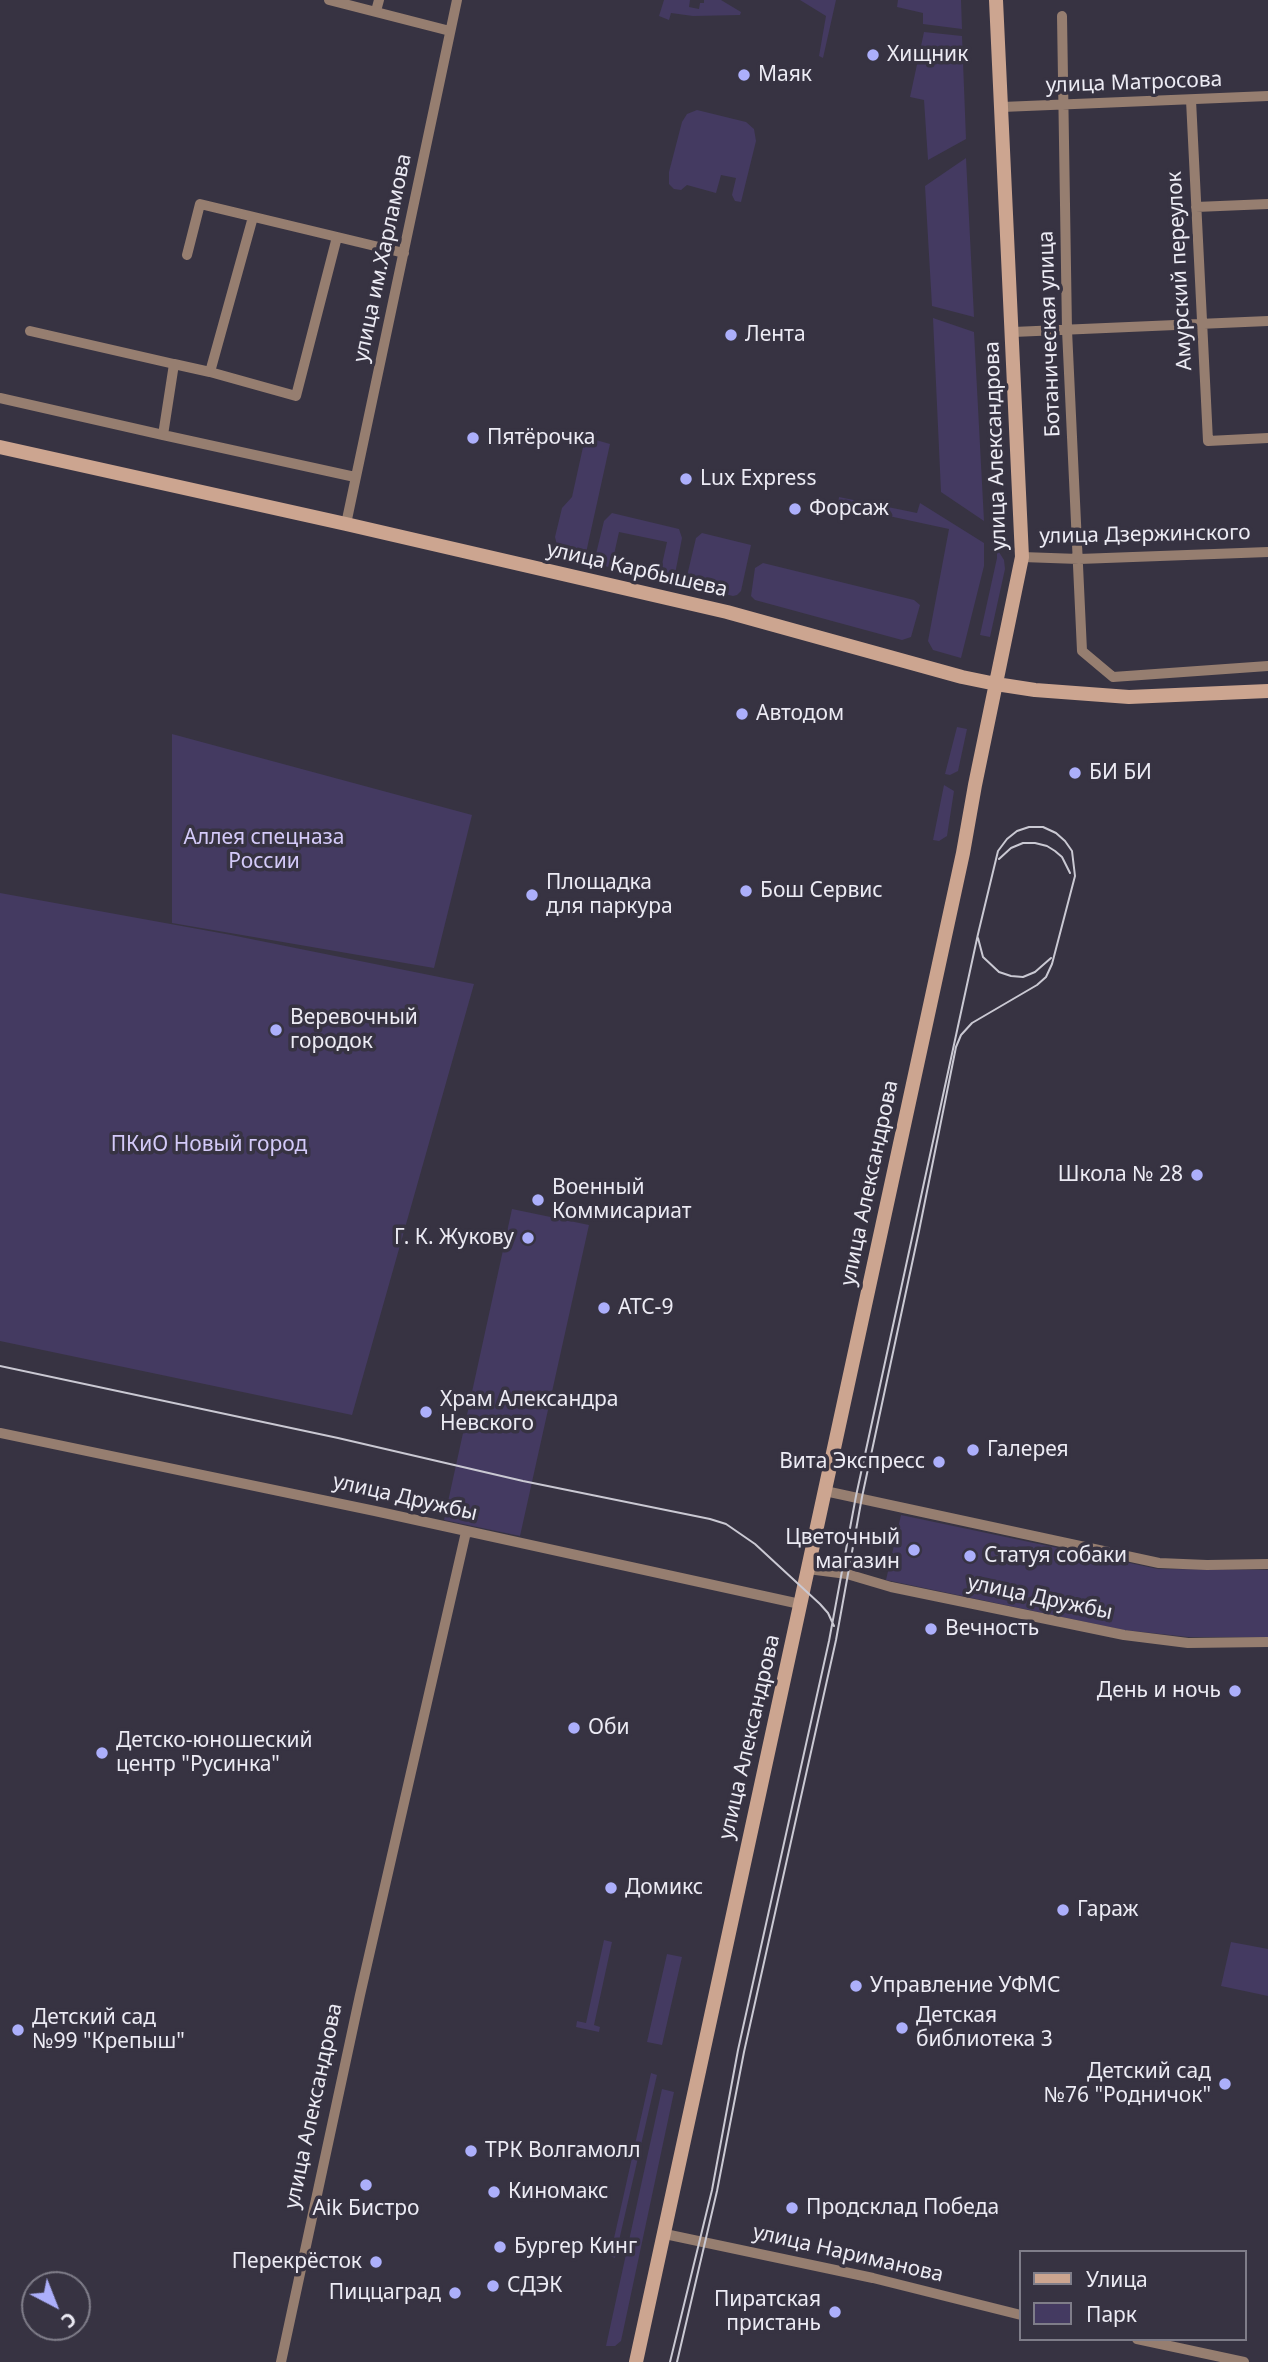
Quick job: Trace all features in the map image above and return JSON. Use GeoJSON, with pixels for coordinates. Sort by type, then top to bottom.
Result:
{"type":"FeatureCollection","features":[{"type":"Feature","properties":{"kind":"main road","name":"улица Александрова"},"geometry":{"type":"LineString","coordinates":[[636,2362],[963,853],[1022,556],[996,0]]}},
{"type":"Feature","properties":{"kind":"main road","name":"улица Карбышева"},"geometry":{"type":"LineString","coordinates":[[0,447],[727,612],[996,684],[1035,690],[1129,697],[1268,691]]}},
{"type":"Feature","properties":{"kind":"street"},"geometry":{"type":"LineString","coordinates":[[329,0],[378,5],[450,31]]}},
{"type":"Feature","properties":{"kind":"street","name":"улица им.Харламова"},"geometry":{"type":"LineString","coordinates":[[346,524],[457,0]]}},
{"type":"Feature","properties":{"kind":"street","name":"Ботаническая улица"},"geometry":{"type":"LineString","coordinates":[[1062,16],[1067,330],[1082,652],[1113,677],[1268,666]]}},
{"type":"Feature","properties":{"kind":"street","name":"улица Матросова"},"geometry":{"type":"LineString","coordinates":[[1002,107],[1268,96]]}},
{"type":"Feature","properties":{"kind":"street","name":"Амурский переулок"},"geometry":{"type":"LineString","coordinates":[[1191,100],[1208,441],[1268,438]]}},
{"type":"Feature","properties":{"kind":"street"},"geometry":{"type":"LineString","coordinates":[[187,255],[200,204],[404,253]]}},
{"type":"Feature","properties":{"kind":"street"},"geometry":{"type":"LineString","coordinates":[[1196,207],[1268,204]]}},
{"type":"Feature","properties":{"kind":"street"},"geometry":{"type":"LineString","coordinates":[[210,372],[253,217]]}},
{"type":"Feature","properties":{"kind":"street"},"geometry":{"type":"LineString","coordinates":[[30,331],[210,372],[296,396],[337,237]]}},
{"type":"Feature","properties":{"kind":"street"},"geometry":{"type":"LineString","coordinates":[[1013,332],[1268,321]]}},
{"type":"Feature","properties":{"kind":"street"},"geometry":{"type":"LineString","coordinates":[[163,435],[174,364]]}},
{"type":"Feature","properties":{"kind":"street"},"geometry":{"type":"LineString","coordinates":[[0,398],[355,477]]}},
{"type":"Feature","properties":{"kind":"street","name":"улица Дзержинского"},"geometry":{"type":"LineString","coordinates":[[1022,556],[1079,559],[1268,552]]}},
{"type":"Feature","properties":{"kind":"street","name":"улица Дружбы"},"geometry":{"type":"LineString","coordinates":[[0,1433],[800,1604]]}},
{"type":"Feature","properties":{"kind":"street"},"geometry":{"type":"LineString","coordinates":[[825,1491],[1159,1563],[1268,1564]]}},
{"type":"Feature","properties":{"kind":"street","name":"улица Александрова"},"geometry":{"type":"LineString","coordinates":[[281,2362],[360,1995],[466,1532]]}},
{"type":"Feature","properties":{"kind":"street","name":"улица Дружбы"},"geometry":{"type":"LineString","coordinates":[[808,1569],[847,1574],[891,1587],[1124,1635],[1188,1643],[1268,1642]]}},
{"type":"Feature","properties":{"kind":"street","name":"улица Нариманова"},"geometry":{"type":"LineString","coordinates":[[665,2234],[873,2278],[1020,2315]]}},
{"type":"Feature","properties":{"kind":"street"},"geometry":{"type":"LineString","coordinates":[[1146,2341],[1244,2362]]}},
{"type":"Feature","properties":{"kind":"green space"},"geometry":{"type":"Polygon","coordinates":[[[664,0],[690,0],[689,7],[699,9],[704,0],[721,0],[741,12],[740,15],[693,16],[671,13],[669,20],[659,16],[664,0]]]}},
{"type":"Feature","properties":{"kind":"green space"},"geometry":{"type":"Polygon","coordinates":[[[800,0],[836,0],[823,58],[819,56],[826,16],[800,0]]]}},
{"type":"Feature","properties":{"kind":"green space"},"geometry":{"type":"Polygon","coordinates":[[[898,0],[961,0],[962,29],[923,24],[923,13],[897,7],[898,0]]]}},
{"type":"Feature","properties":{"kind":"green space"},"geometry":{"type":"Polygon","coordinates":[[[924,32],[962,36],[966,139],[928,160],[924,100],[910,97],[924,32]]]}},
{"type":"Feature","properties":{"kind":"green space"},"geometry":{"type":"Polygon","coordinates":[[[697,110],[746,122],[754,129],[756,141],[741,202],[735,201],[732,195],[736,178],[721,175],[716,193],[687,185],[681,190],[674,189],[669,184],[669,172],[682,122],[687,114],[697,110]]]}},
{"type":"Feature","properties":{"kind":"green space"},"geometry":{"type":"Polygon","coordinates":[[[966,158],[974,317],[932,306],[925,186],[966,158]]]}},
{"type":"Feature","properties":{"kind":"green space"},"geometry":{"type":"Polygon","coordinates":[[[933,318],[974,332],[984,521],[941,492],[933,318]]]}},
{"type":"Feature","properties":{"kind":"green space"},"geometry":{"type":"Polygon","coordinates":[[[597,431],[596,440],[610,444],[586,553],[573,560],[558,549],[555,537],[562,508],[572,497],[585,438],[597,431]]]}},
{"type":"Feature","properties":{"kind":"green space"},"geometry":{"type":"Polygon","coordinates":[[[839,497],[917,513],[920,503],[984,543],[984,566],[961,658],[933,650],[928,641],[949,529],[838,505],[839,497]]]}},
{"type":"Feature","properties":{"kind":"green space"},"geometry":{"type":"Polygon","coordinates":[[[612,513],[679,529],[682,538],[675,574],[670,580],[659,578],[667,542],[619,532],[611,568],[600,564],[596,554],[604,521],[612,513]]]}},
{"type":"Feature","properties":{"kind":"green space"},"geometry":{"type":"Polygon","coordinates":[[[702,533],[751,545],[741,591],[737,595],[692,586],[689,582],[687,576],[696,538],[702,533]]]}},
{"type":"Feature","properties":{"kind":"green space"},"geometry":{"type":"Polygon","coordinates":[[[997,549],[1004,560],[1005,569],[990,637],[980,635],[997,549]]]}},
{"type":"Feature","properties":{"kind":"green space"},"geometry":{"type":"Polygon","coordinates":[[[763,563],[914,600],[920,605],[911,637],[902,640],[755,600],[751,596],[755,568],[763,563]]]}},
{"type":"Feature","properties":{"kind":"green space"},"geometry":{"type":"Polygon","coordinates":[[[957,727],[967,729],[958,771],[945,774],[957,727]]]}},
{"type":"Feature","properties":{"kind":"green space","name":"Аллея спецназа России"},"geometry":{"type":"Polygon","coordinates":[[[172,734],[472,815],[434,968],[172,923],[172,734]]]}},
{"type":"Feature","properties":{"kind":"green space"},"geometry":{"type":"Polygon","coordinates":[[[944,785],[954,791],[947,836],[939,841],[933,840],[944,785]]]}},
{"type":"Feature","properties":{"kind":"green space","name":"ПКиО Новый город"},"geometry":{"type":"Polygon","coordinates":[[[0,893],[231,935],[474,984],[352,1415],[0,1341],[0,893]]]}},
{"type":"Feature","properties":{"kind":"green space"},"geometry":{"type":"Polygon","coordinates":[[[512,1209],[589,1225],[520,1536],[444,1520],[512,1209]]]}},
{"type":"Feature","properties":{"kind":"green space"},"geometry":{"type":"Polygon","coordinates":[[[901,1515],[1158,1569],[1268,1570],[1268,1637],[1188,1637],[1124,1630],[886,1580],[901,1515]]]}},
{"type":"Feature","properties":{"kind":"green space"},"geometry":{"type":"Polygon","coordinates":[[[604,1940],[612,1942],[594,2025],[600,2027],[599,2032],[576,2027],[577,2021],[586,2023],[604,1940]]]}},
{"type":"Feature","properties":{"kind":"green space"},"geometry":{"type":"Polygon","coordinates":[[[1231,1942],[1268,1949],[1268,1996],[1221,1986],[1231,1942]]]}},
{"type":"Feature","properties":{"kind":"green space"},"geometry":{"type":"Polygon","coordinates":[[[667,1954],[682,1957],[662,2045],[647,2042],[667,1954]]]}},
{"type":"Feature","properties":{"kind":"green space"},"geometry":{"type":"Polygon","coordinates":[[[651,2073],[657,2075],[615,2258],[610,2256],[651,2073]]]}},
{"type":"Feature","properties":{"kind":"green space"},"geometry":{"type":"Polygon","coordinates":[[[662,2089],[674,2092],[621,2341],[615,2346],[606,2346],[662,2089]]]}},
{"type":"Feature","properties":{"kind":"tram line"},"geometry":{"type":"LineString","coordinates":[[670,2362],[712,2190],[738,2050],[829,1641],[856,1496],[998,851],[1017,831],[1029,827],[1043,827],[1056,833],[1072,851],[1075,876],[1052,964],[1046,977],[972,1023],[961,1035],[956,1047],[862,1497],[836,1640],[744,2052],[717,2191],[677,2362]]}},
{"type":"Feature","properties":{"kind":"tram line"},"geometry":{"type":"LineString","coordinates":[[999,859],[1011,848],[1023,843],[1035,843],[1055,851],[1062,857],[1070,873]]}},
{"type":"Feature","properties":{"kind":"tram line"},"geometry":{"type":"LineString","coordinates":[[978,938],[983,957],[999,972],[1011,976],[1023,977],[1035,972],[1051,958]]}},
{"type":"Feature","properties":{"kind":"tram line"},"geometry":{"type":"LineString","coordinates":[[0,1366],[338,1438],[523,1481],[710,1519],[726,1524],[755,1544],[820,1604],[834,1626]]}},
{"type":"Feature","properties":{"kind":"place","name":"Хищник"},"geometry":{"type":"Point","coordinates":[873,55]}},
{"type":"Feature","properties":{"kind":"place","name":"Маяк"},"geometry":{"type":"Point","coordinates":[744,75]}},
{"type":"Feature","properties":{"kind":"place","name":"Лента"},"geometry":{"type":"Point","coordinates":[731,335]}},
{"type":"Feature","properties":{"kind":"place","name":"Пятёрочка"},"geometry":{"type":"Point","coordinates":[473,438]}},
{"type":"Feature","properties":{"kind":"place","name":"Lux Express"},"geometry":{"type":"Point","coordinates":[686,479]}},
{"type":"Feature","properties":{"kind":"place","name":"Форсаж"},"geometry":{"type":"Point","coordinates":[795,509]}},
{"type":"Feature","properties":{"kind":"place","name":"Автодом"},"geometry":{"type":"Point","coordinates":[742,714]}},
{"type":"Feature","properties":{"kind":"place","name":"БИ БИ"},"geometry":{"type":"Point","coordinates":[1075,773]}},
{"type":"Feature","properties":{"kind":"place","name":"Бош Сервис"},"geometry":{"type":"Point","coordinates":[746,891]}},
{"type":"Feature","properties":{"kind":"place","name":"Площадка для паркура"},"geometry":{"type":"Point","coordinates":[532,895]}},
{"type":"Feature","properties":{"kind":"place","name":"Веревочный городок"},"geometry":{"type":"Point","coordinates":[276,1030]}},
{"type":"Feature","properties":{"kind":"place","name":"Школа № 28"},"geometry":{"type":"Point","coordinates":[1197,1175]}},
{"type":"Feature","properties":{"kind":"place","name":"Военный Коммисариат"},"geometry":{"type":"Point","coordinates":[538,1200]}},
{"type":"Feature","properties":{"kind":"place","name":"Г. К. Жукову"},"geometry":{"type":"Point","coordinates":[528,1238]}},
{"type":"Feature","properties":{"kind":"place","name":"АТС-9"},"geometry":{"type":"Point","coordinates":[604,1308]}},
{"type":"Feature","properties":{"kind":"place","name":"Храм Александра Невского"},"geometry":{"type":"Point","coordinates":[426,1412]}},
{"type":"Feature","properties":{"kind":"place","name":"Галерея"},"geometry":{"type":"Point","coordinates":[973,1450]}},
{"type":"Feature","properties":{"kind":"place","name":"Вита Экспресс"},"geometry":{"type":"Point","coordinates":[939,1462]}},
{"type":"Feature","properties":{"kind":"place","name":"Цветочный магазин"},"geometry":{"type":"Point","coordinates":[914,1550]}},
{"type":"Feature","properties":{"kind":"place","name":"Статуя собаки"},"geometry":{"type":"Point","coordinates":[970,1556]}},
{"type":"Feature","properties":{"kind":"place","name":"Вечность"},"geometry":{"type":"Point","coordinates":[931,1629]}},
{"type":"Feature","properties":{"kind":"place","name":"День и ночь"},"geometry":{"type":"Point","coordinates":[1235,1691]}},
{"type":"Feature","properties":{"kind":"place","name":"Оби"},"geometry":{"type":"Point","coordinates":[574,1728]}},
{"type":"Feature","properties":{"kind":"place","name":"Детско-юношеский центр \"Русинка\""},"geometry":{"type":"Point","coordinates":[102,1753]}},
{"type":"Feature","properties":{"kind":"place","name":"Домикс"},"geometry":{"type":"Point","coordinates":[611,1888]}},
{"type":"Feature","properties":{"kind":"place","name":"Гараж"},"geometry":{"type":"Point","coordinates":[1063,1910]}},
{"type":"Feature","properties":{"kind":"place","name":"Управление УФМС"},"geometry":{"type":"Point","coordinates":[856,1986]}},
{"type":"Feature","properties":{"kind":"place","name":"Детская библиотека 3"},"geometry":{"type":"Point","coordinates":[902,2028]}},
{"type":"Feature","properties":{"kind":"place","name":"Детский сад №99 \"Крепыш\""},"geometry":{"type":"Point","coordinates":[18,2030]}},
{"type":"Feature","properties":{"kind":"place","name":"Детский сад №76 \"Родничок\""},"geometry":{"type":"Point","coordinates":[1225,2084]}},
{"type":"Feature","properties":{"kind":"place","name":"ТРК Волгамолл"},"geometry":{"type":"Point","coordinates":[471,2151]}},
{"type":"Feature","properties":{"kind":"place","name":"Aik Бистро"},"geometry":{"type":"Point","coordinates":[366,2185]}},
{"type":"Feature","properties":{"kind":"place","name":"Киномакс"},"geometry":{"type":"Point","coordinates":[494,2192]}},
{"type":"Feature","properties":{"kind":"place","name":"Продсклад Победа"},"geometry":{"type":"Point","coordinates":[792,2208]}},
{"type":"Feature","properties":{"kind":"place","name":"Бургер Кинг"},"geometry":{"type":"Point","coordinates":[500,2247]}},
{"type":"Feature","properties":{"kind":"place","name":"Перекрёсток"},"geometry":{"type":"Point","coordinates":[376,2262]}},
{"type":"Feature","properties":{"kind":"place","name":"СДЭК"},"geometry":{"type":"Point","coordinates":[493,2286]}},
{"type":"Feature","properties":{"kind":"place","name":"Пиццаград"},"geometry":{"type":"Point","coordinates":[455,2293]}},
{"type":"Feature","properties":{"kind":"place","name":"Пиратская пристань"},"geometry":{"type":"Point","coordinates":[835,2312]}}]}
